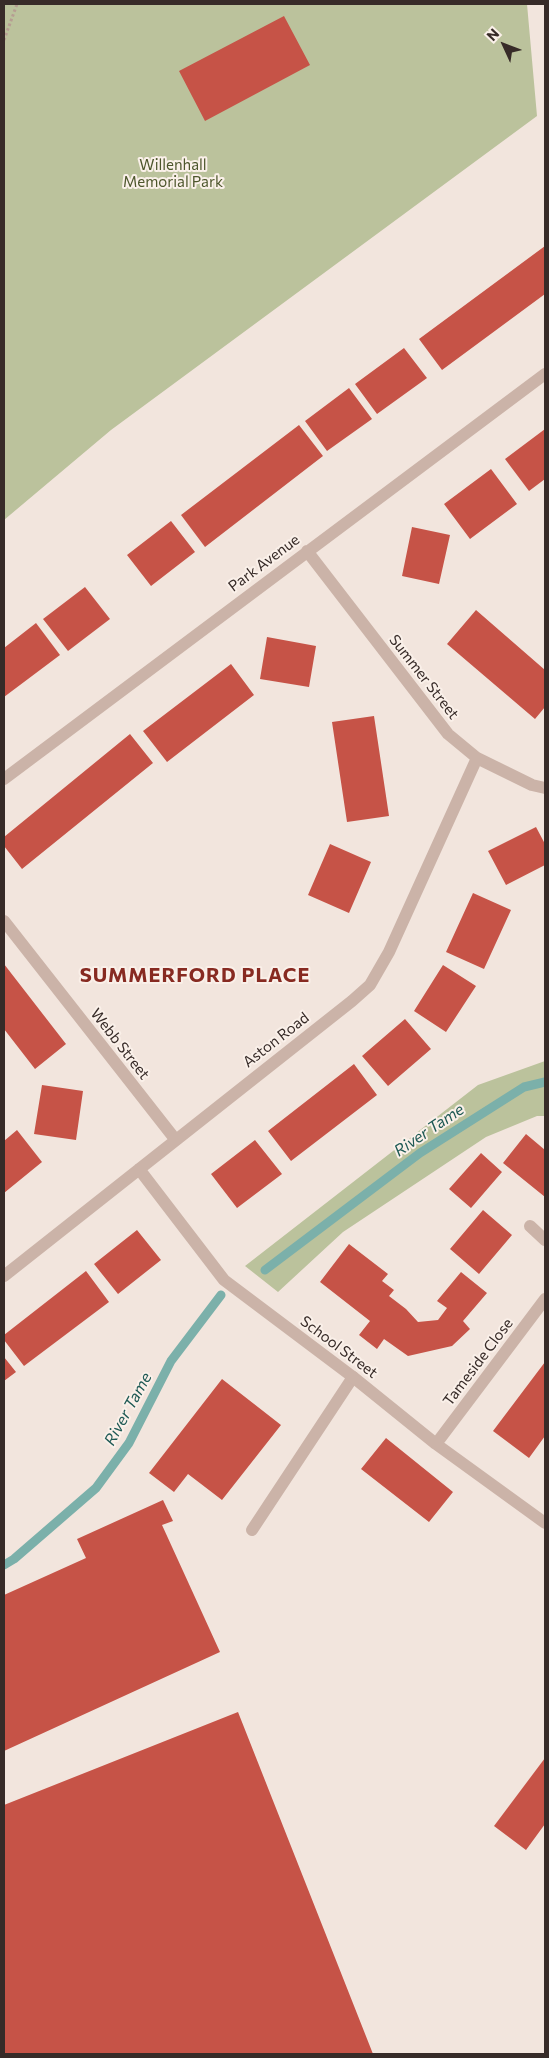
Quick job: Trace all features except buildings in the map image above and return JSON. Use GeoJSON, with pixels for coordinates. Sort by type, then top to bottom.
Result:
{"type":"FeatureCollection","features":[{"type":"Feature","properties":{"kind":"street","name":"Park Avenue"},"geometry":{"type":"LineString","coordinates":[[4,780],[306,551],[545,374]]}},
{"type":"Feature","properties":{"kind":"street","name":"Summer Street"},"geometry":{"type":"LineString","coordinates":[[306,551],[448,734],[477,758],[532,784],[545,788]]}},
{"type":"Feature","properties":{"kind":"street","name":"Aston Road"},"geometry":{"type":"LineString","coordinates":[[4,1276],[370,985],[389,952],[477,758]]}},
{"type":"Feature","properties":{"kind":"street","name":"Webb Street"},"geometry":{"type":"LineString","coordinates":[[4,921],[175,1139]]}},
{"type":"Feature","properties":{"kind":"street","name":"School Street"},"geometry":{"type":"LineString","coordinates":[[139,1169],[224,1280],[353,1377],[436,1444],[545,1523]]}},
{"type":"Feature","properties":{"kind":"street"},"geometry":{"type":"LineString","coordinates":[[530,1226],[545,1240]]}},
{"type":"Feature","properties":{"kind":"street","name":"Tameside Close"},"geometry":{"type":"LineString","coordinates":[[436,1444],[545,1299]]}},
{"type":"Feature","properties":{"kind":"street"},"geometry":{"type":"LineString","coordinates":[[252,1530],[353,1377]]}},
{"type":"Feature","properties":{"kind":"path"},"geometry":{"type":"LineString","coordinates":[[4,40],[17,4]]}},
{"type":"Feature","properties":{"kind":"green space","name":"Willenhall Memorial Park"},"geometry":{"type":"Polygon","coordinates":[[[4,4],[527,4],[537,116],[111,430],[4,520],[4,4]]]}},
{"type":"Feature","properties":{"kind":"green space"},"geometry":{"type":"Polygon","coordinates":[[[545,1061],[545,1116],[537,1116],[486,1137],[343,1232],[278,1292],[245,1266],[478,1085],[545,1061]]]}},
{"type":"Feature","properties":{"kind":"waterway","name":"River Tame"},"geometry":{"type":"LineString","coordinates":[[265,1270],[420,1153],[524,1087],[545,1082]]}},
{"type":"Feature","properties":{"kind":"waterway","name":"River Tame"},"geometry":{"type":"LineString","coordinates":[[4,1565],[14,1559],[96,1488],[129,1443],[171,1361],[221,1295]]}},
{"type":"Feature","properties":{"kind":"district","name":"SUMMERFORD PLACE"},"geometry":{"type":"Point","coordinates":[195,975]}}]}
